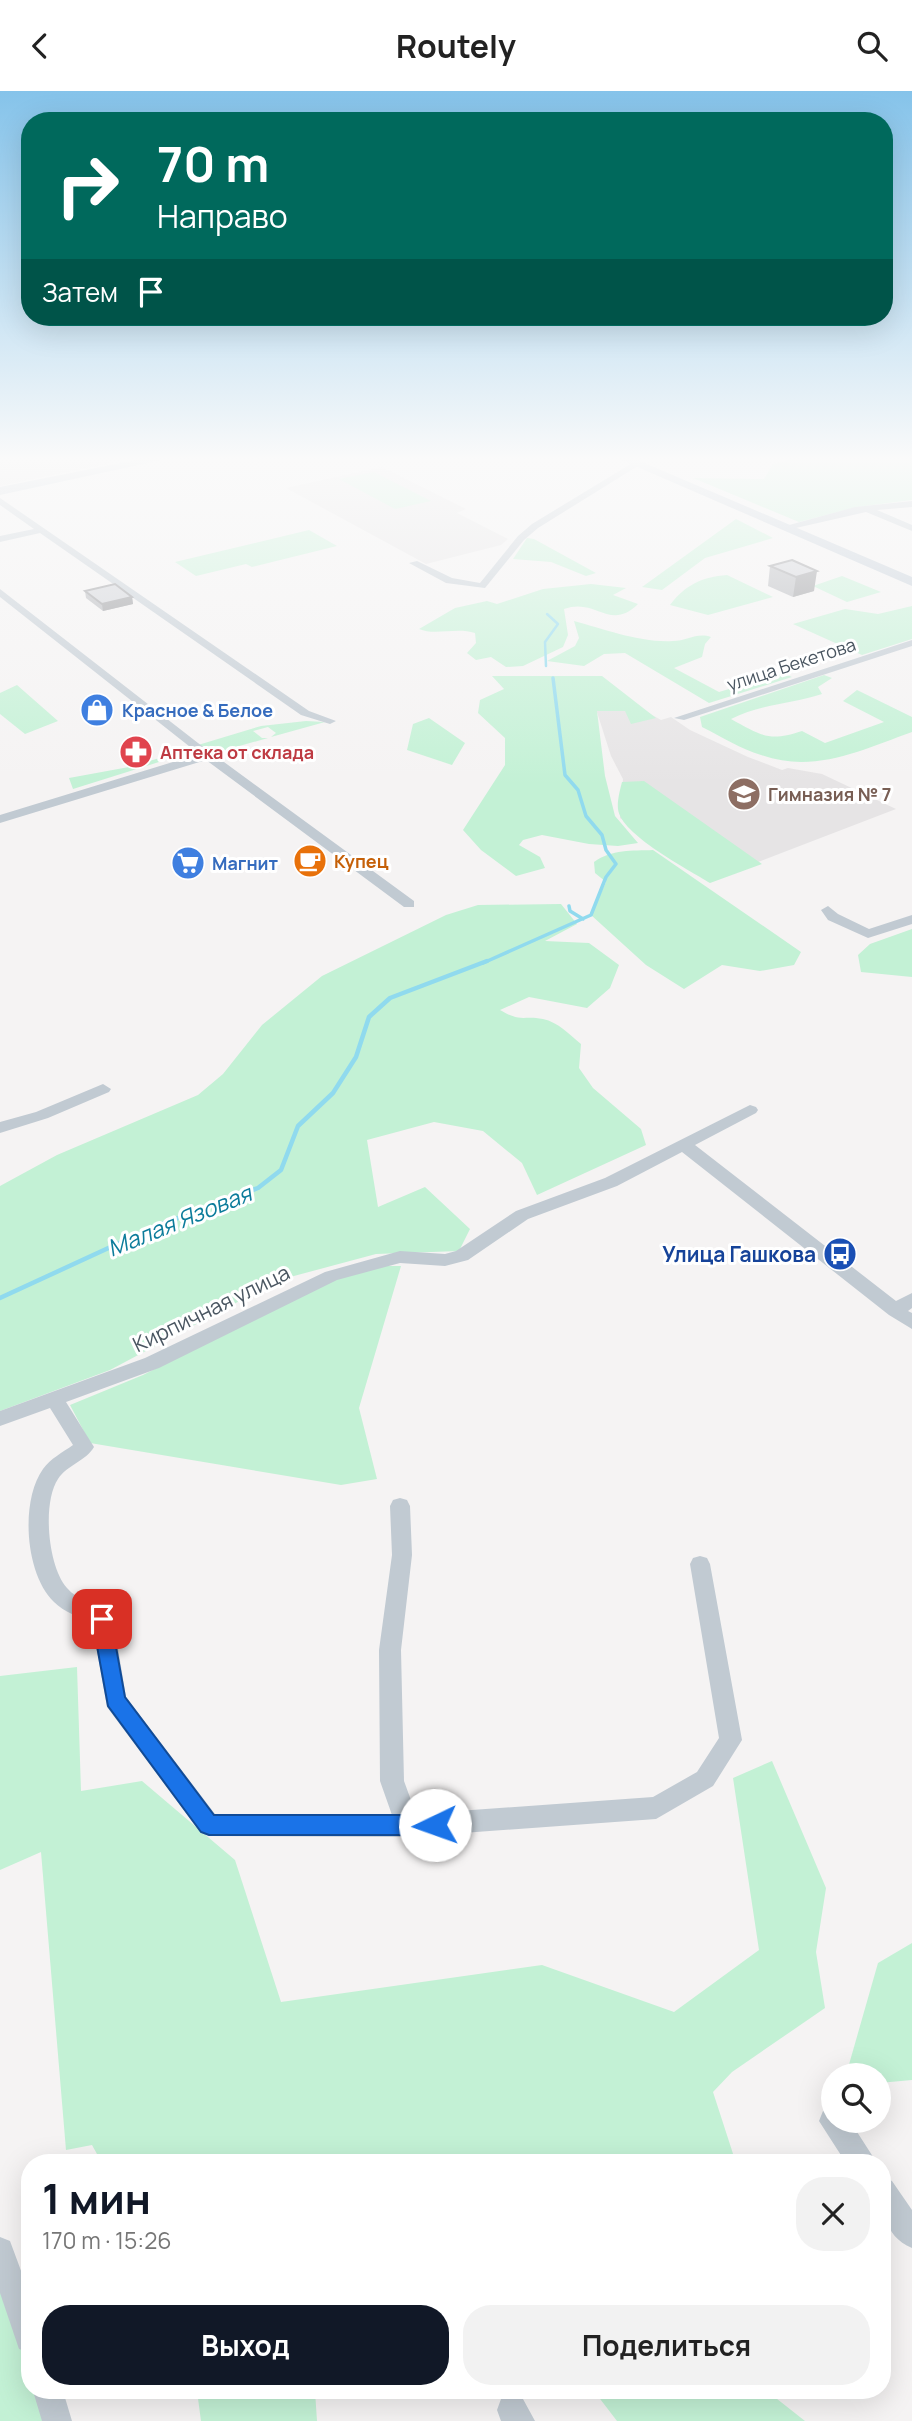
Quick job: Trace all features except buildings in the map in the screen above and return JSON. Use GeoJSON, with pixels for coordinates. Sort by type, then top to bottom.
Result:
{"type":"FeatureCollection","features":[{"type":"Feature","properties":{"kind":"main road"},"geometry":{"type":"LineString","coordinates":[[880,568],[912,582]]}},
{"type":"Feature","properties":{"kind":"street"},"geometry":{"type":"LineString","coordinates":[[98,568],[305,713],[330,721]]}},
{"type":"Feature","properties":{"kind":"street"},"geometry":{"type":"LineString","coordinates":[[423,568],[449,581],[482,586],[498,568]]}},
{"type":"Feature","properties":{"kind":"street"},"geometry":{"type":"LineString","coordinates":[[0,592],[209,755],[409,904]]}},
{"type":"Feature","properties":{"kind":"street","name":"улица Бекетова"},"geometry":{"type":"LineString","coordinates":[[680,718],[912,643]]}},
{"type":"Feature","properties":{"kind":"street"},"geometry":{"type":"LineString","coordinates":[[0,820],[209,755]]}},
{"type":"Feature","properties":{"kind":"street"},"geometry":{"type":"LineString","coordinates":[[828,911],[833,917],[869,934],[912,919]]}},
{"type":"Feature","properties":{"kind":"street"},"geometry":{"type":"LineString","coordinates":[[0,1128],[21,1119],[39,1117],[64,1103],[103,1089]]}},
{"type":"Feature","properties":{"kind":"street"},"geometry":{"type":"LineString","coordinates":[[750,1110],[684,1145],[912,1323]]}},
{"type":"Feature","properties":{"kind":"street","name":"Кирпичная улица"},"geometry":{"type":"LineString","coordinates":[[0,1419],[56,1401],[152,1363],[331,1276],[400,1257],[445,1260],[476,1249],[522,1215],[611,1182],[684,1145]]}},
{"type":"Feature","properties":{"kind":"street"},"geometry":{"type":"LineString","coordinates":[[895,1311],[912,1299]]}},
{"type":"Feature","properties":{"kind":"street"},"geometry":{"type":"LineString","coordinates":[[56,1401],[84,1447],[51,1472],[40,1492],[37,1518],[45,1564],[59,1595],[102,1619],[115,1700],[209,1825],[408,1826],[656,1808],[705,1779],[731,1740],[700,1564]]}},
{"type":"Feature","properties":{"kind":"street"},"geometry":{"type":"LineString","coordinates":[[400,1506],[402,1555],[390,1650],[392,1781],[408,1826]]}},
{"type":"Feature","properties":{"kind":"street"},"geometry":{"type":"LineString","coordinates":[[842,2133],[857,2154]]}},
{"type":"Feature","properties":{"kind":"street"},"geometry":{"type":"LineString","coordinates":[[891,2204],[912,2234]]}},
{"type":"Feature","properties":{"kind":"street"},"geometry":{"type":"LineString","coordinates":[[0,2251],[21,2312]]}},
{"type":"Feature","properties":{"kind":"street"},"geometry":{"type":"LineString","coordinates":[[50,2399],[57,2421]]}},
{"type":"Feature","properties":{"kind":"shaded area","name":"Гимназия № 7"},"geometry":{"type":"Polygon","coordinates":[[[631,703],[661,720],[671,717],[690,730],[748,757],[782,770],[788,768],[822,774],[896,809],[709,881],[620,818],[623,779],[611,756],[596,709],[631,703]]]}},
{"type":"Feature","properties":{"kind":"green space"},"geometry":{"type":"Polygon","coordinates":[[[184,568],[230,568],[196,576],[184,568]]]}},
{"type":"Feature","properties":{"kind":"green space"},"geometry":{"type":"Polygon","coordinates":[[[565,568],[586,568],[596,573],[586,576],[565,568]]]}},
{"type":"Feature","properties":{"kind":"green space"},"geometry":{"type":"Polygon","coordinates":[[[669,568],[692,568],[662,590],[642,587],[669,568]]]}},
{"type":"Feature","properties":{"kind":"green space"},"geometry":{"type":"Polygon","coordinates":[[[727,575],[773,597],[708,615],[670,605],[695,583],[727,575]]]}},
{"type":"Feature","properties":{"kind":"green space"},"geometry":{"type":"Polygon","coordinates":[[[842,576],[881,592],[847,602],[813,586],[842,576]]]}},
{"type":"Feature","properties":{"kind":"green space"},"geometry":{"type":"Polygon","coordinates":[[[591,584],[626,588],[613,595],[638,604],[619,615],[585,607],[564,609],[568,635],[563,647],[523,666],[506,667],[491,657],[476,660],[467,653],[476,643],[475,633],[419,629],[455,608],[487,601],[497,604],[543,589],[591,584]]]}},
{"type":"Feature","properties":{"kind":"green space"},"geometry":{"type":"Polygon","coordinates":[[[912,606],[912,639],[862,655],[793,624],[845,609],[878,614],[912,606]]]}},
{"type":"Feature","properties":{"kind":"green space"},"geometry":{"type":"Polygon","coordinates":[[[574,621],[648,640],[678,641],[701,636],[711,637],[705,644],[702,657],[674,668],[719,692],[782,673],[792,677],[709,703],[625,653],[604,654],[584,666],[547,661],[575,646],[579,638],[574,621]]]}},
{"type":"Feature","properties":{"kind":"green space"},"geometry":{"type":"Polygon","coordinates":[[[824,675],[832,678],[818,687],[822,694],[754,710],[731,719],[751,730],[773,737],[802,731],[825,743],[884,722],[843,701],[857,690],[912,717],[912,732],[838,757],[800,762],[754,752],[702,727],[700,717],[824,675]]]}},
{"type":"Feature","properties":{"kind":"green space"},"geometry":{"type":"Polygon","coordinates":[[[492,676],[602,676],[656,718],[631,724],[625,711],[597,711],[605,776],[615,816],[638,843],[618,846],[589,844],[542,835],[523,840],[519,845],[540,857],[545,868],[516,876],[481,850],[463,830],[505,765],[505,738],[478,713],[480,700],[504,689],[492,676]]]}},
{"type":"Feature","properties":{"kind":"green space"},"geometry":{"type":"Polygon","coordinates":[[[17,685],[58,721],[25,734],[0,714],[0,693],[17,685]]]}},
{"type":"Feature","properties":{"kind":"green space"},"geometry":{"type":"Polygon","coordinates":[[[429,718],[465,743],[452,765],[407,750],[413,724],[429,718]]]}},
{"type":"Feature","properties":{"kind":"green space"},"geometry":{"type":"Polygon","coordinates":[[[306,721],[325,722],[271,737],[276,733],[268,727],[253,731],[262,738],[268,738],[211,754],[198,745],[261,726],[306,721]]]}},
{"type":"Feature","properties":{"kind":"green space"},"geometry":{"type":"Polygon","coordinates":[[[163,757],[159,762],[73,789],[69,778],[129,767],[163,757]]]}},
{"type":"Feature","properties":{"kind":"green space"},"geometry":{"type":"Polygon","coordinates":[[[644,781],[762,864],[710,883],[657,851],[630,829],[618,809],[622,782],[644,781]]]}},
{"type":"Feature","properties":{"kind":"green space"},"geometry":{"type":"Polygon","coordinates":[[[653,850],[801,952],[794,965],[760,971],[722,965],[684,989],[646,965],[591,915],[606,882],[595,873],[594,862],[615,853],[653,850]]]}},
{"type":"Feature","properties":{"kind":"green space"},"geometry":{"type":"Polygon","coordinates":[[[561,904],[577,924],[545,941],[589,943],[619,965],[610,988],[587,1008],[529,997],[500,1010],[518,1018],[536,1018],[554,1023],[581,1044],[579,1068],[593,1088],[641,1129],[646,1145],[537,1195],[522,1163],[483,1131],[434,1122],[367,1140],[378,1207],[425,1187],[470,1229],[459,1251],[376,1254],[279,1280],[110,1370],[0,1411],[0,1186],[57,1155],[198,1095],[223,1074],[262,1025],[322,976],[446,915],[478,905],[561,904]]]}},
{"type":"Feature","properties":{"kind":"green space"},"geometry":{"type":"Polygon","coordinates":[[[912,929],[912,977],[861,972],[858,955],[870,944],[912,929]]]}},
{"type":"Feature","properties":{"kind":"green space"},"geometry":{"type":"Polygon","coordinates":[[[373,1266],[401,1266],[359,1408],[377,1479],[341,1485],[90,1443],[70,1405],[143,1375],[332,1279],[373,1266]]]}},
{"type":"Feature","properties":{"kind":"green space"},"geometry":{"type":"Polygon","coordinates":[[[77,1667],[81,1791],[142,1781],[235,1860],[281,2002],[542,1965],[674,2012],[759,1950],[733,1778],[772,1761],[826,1888],[816,1952],[825,2008],[732,2072],[713,2092],[733,2154],[97,2154],[92,2145],[66,2150],[41,1852],[0,1870],[0,1676],[77,1667]]]}},
{"type":"Feature","properties":{"kind":"green space"},"geometry":{"type":"Polygon","coordinates":[[[912,1943],[912,2080],[891,2082],[891,2063],[849,2063],[878,1963],[912,1943]]]}},
{"type":"Feature","properties":{"kind":"green space"},"geometry":{"type":"Polygon","coordinates":[[[0,2270],[21,2326],[21,2399],[44,2399],[46,2421],[0,2421],[0,2270]]]}},
{"type":"Feature","properties":{"kind":"green space"},"geometry":{"type":"Polygon","coordinates":[[[198,2399],[316,2399],[317,2421],[201,2421],[198,2399]]]}},
{"type":"Feature","properties":{"kind":"green space"},"geometry":{"type":"Polygon","coordinates":[[[600,2399],[777,2399],[805,2421],[617,2421],[600,2399]]]}},
{"type":"Feature","properties":{"kind":"waterway"},"geometry":{"type":"LineString","coordinates":[[546,666],[545,642],[558,624],[547,614]]}},
{"type":"Feature","properties":{"kind":"waterway","name":"Малая Язовая"},"geometry":{"type":"LineString","coordinates":[[553,678],[565,775],[578,790],[586,816],[602,835],[606,850],[616,864],[606,877],[591,915],[583,919]]}},
{"type":"Feature","properties":{"kind":"waterway","name":"Малая Язовая"},"geometry":{"type":"LineString","coordinates":[[569,906],[570,911],[583,919]]}},
{"type":"Feature","properties":{"kind":"waterway","name":"Малая Язовая"},"geometry":{"type":"LineString","coordinates":[[483,963],[583,919]]}},
{"type":"Feature","properties":{"kind":"waterway","name":"Малая Язовая"},"geometry":{"type":"LineString","coordinates":[[0,1298],[154,1227],[258,1188],[281,1170],[298,1126],[333,1093],[356,1057],[369,1017],[390,998],[487,961]]}},
{"type":"Feature","properties":{"kind":"place","name":"Красное & Белое"},"geometry":{"type":"Point","coordinates":[97,710]}},
{"type":"Feature","properties":{"kind":"place","name":"Аптека от склада"},"geometry":{"type":"Point","coordinates":[136,752]}},
{"type":"Feature","properties":{"kind":"place","name":"Гимназия № 7"},"geometry":{"type":"Point","coordinates":[744,794]}},
{"type":"Feature","properties":{"kind":"place","name":"Купец"},"geometry":{"type":"Point","coordinates":[310,861]}},
{"type":"Feature","properties":{"kind":"place","name":"Магнит"},"geometry":{"type":"Point","coordinates":[188,863]}},
{"type":"Feature","properties":{"kind":"place","name":"Улица Гашкова"},"geometry":{"type":"Point","coordinates":[840,1254]}},
{"type":"Feature","properties":{"kind":"route"},"geometry":{"type":"LineString","coordinates":[[102,1619],[115,1700],[209,1825],[435,1825]]}}]}
